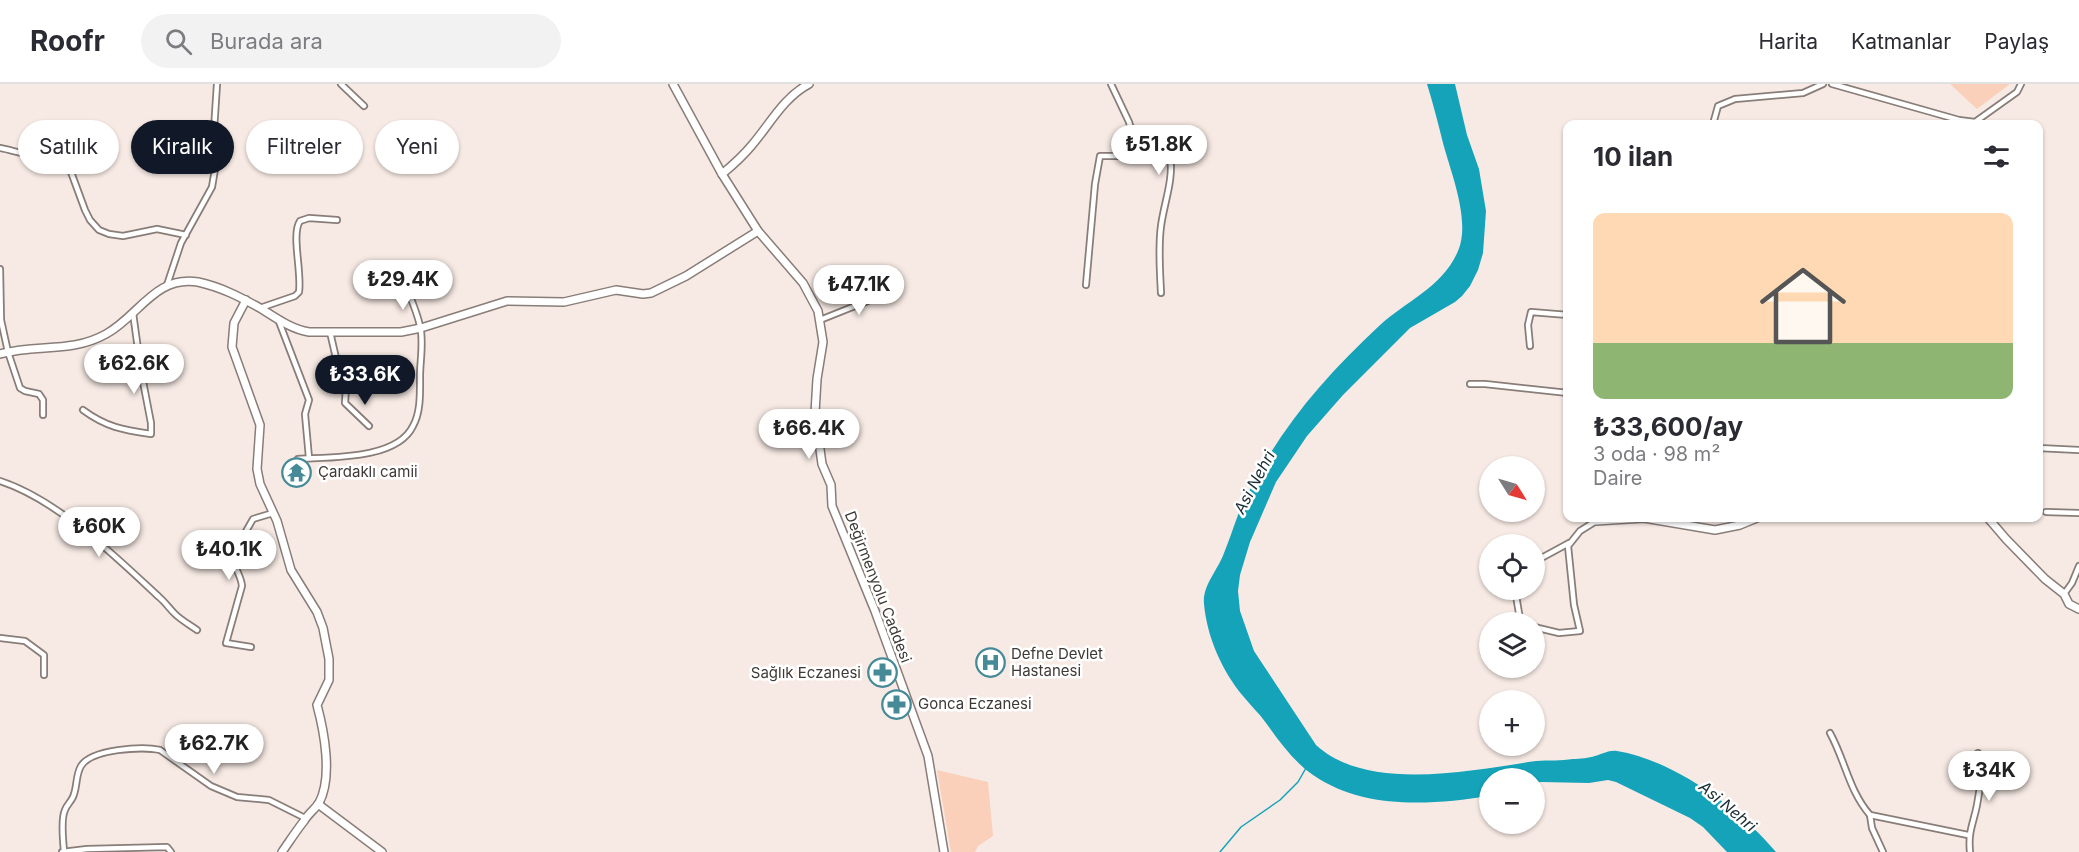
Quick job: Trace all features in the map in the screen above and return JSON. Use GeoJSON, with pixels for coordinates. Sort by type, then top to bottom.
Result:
{"type":"FeatureCollection","features":[{"type":"Feature","properties":{"kind":"street"},"geometry":{"type":"LineString","coordinates":[[341,84],[364,106]]}},
{"type":"Feature","properties":{"kind":"street","name":"Değirmenyolu Caddesi"},"geometry":{"type":"LineString","coordinates":[[673,84],[708,151],[758,231],[803,283],[818,311],[823,342],[817,379],[815,413],[822,464],[831,485],[832,506],[875,611],[928,756],[944,852]]}},
{"type":"Feature","properties":{"kind":"street"},"geometry":{"type":"LineString","coordinates":[[722,174],[752,146],[797,90],[809,84]]}},
{"type":"Feature","properties":{"kind":"street"},"geometry":{"type":"LineString","coordinates":[[1112,84],[1129,122],[1139,156]]}},
{"type":"Feature","properties":{"kind":"street"},"geometry":{"type":"LineString","coordinates":[[1714,120],[1718,105],[1735,99],[1803,93],[1819,84]]}},
{"type":"Feature","properties":{"kind":"street"},"geometry":{"type":"LineString","coordinates":[[1832,84],[1959,120]]}},
{"type":"Feature","properties":{"kind":"street"},"geometry":{"type":"LineString","coordinates":[[1978,120],[2017,92],[2021,84]]}},
{"type":"Feature","properties":{"kind":"street"},"geometry":{"type":"LineString","coordinates":[[167,285],[186,235],[212,188],[215,169],[213,145],[218,85]]}},
{"type":"Feature","properties":{"kind":"street"},"geometry":{"type":"LineString","coordinates":[[0,148],[30,155],[54,151],[64,153],[85,210],[99,230],[123,236],[157,229],[186,235]]}},
{"type":"Feature","properties":{"kind":"street"},"geometry":{"type":"LineString","coordinates":[[1086,285],[1095,184],[1100,156],[1170,156],[1172,163],[1160,230],[1161,293]]}},
{"type":"Feature","properties":{"kind":"street"},"geometry":{"type":"LineString","coordinates":[[260,308],[295,296],[299,292],[299,261],[295,233],[300,221],[309,218],[337,220]]}},
{"type":"Feature","properties":{"kind":"street"},"geometry":{"type":"LineString","coordinates":[[0,354],[34,348],[63,348],[88,342],[114,329],[167,285],[180,281],[196,282],[225,290],[302,331],[330,332],[388,333],[421,328],[507,301],[564,302],[616,290],[651,293],[686,276],[758,231]]}},
{"type":"Feature","properties":{"kind":"street"},"geometry":{"type":"LineString","coordinates":[[0,269],[1,320],[8,352],[20,388],[39,394],[43,400],[43,415]]}},
{"type":"Feature","properties":{"kind":"street"},"geometry":{"type":"LineString","coordinates":[[298,459],[340,458],[371,452],[395,444],[413,428],[417,418],[420,393],[421,328],[406,286]]}},
{"type":"Feature","properties":{"kind":"street"},"geometry":{"type":"LineString","coordinates":[[820,320],[890,292]]}},
{"type":"Feature","properties":{"kind":"street"},"geometry":{"type":"LineString","coordinates":[[246,300],[234,323],[232,347],[260,425],[258,477],[261,490],[280,529],[291,570],[317,612],[323,628],[329,659],[329,680],[317,705],[326,752],[324,784],[318,804],[305,818],[282,852]]}},
{"type":"Feature","properties":{"kind":"street"},"geometry":{"type":"LineString","coordinates":[[1530,346],[1528,325],[1531,312],[1563,315]]}},
{"type":"Feature","properties":{"kind":"street"},"geometry":{"type":"LineString","coordinates":[[83,410],[100,422],[123,430],[150,434],[151,423],[133,313]]}},
{"type":"Feature","properties":{"kind":"street"},"geometry":{"type":"LineString","coordinates":[[278,320],[309,399],[304,414],[309,458]]}},
{"type":"Feature","properties":{"kind":"street"},"geometry":{"type":"LineString","coordinates":[[330,332],[336,358],[347,371],[345,403],[369,426]]}},
{"type":"Feature","properties":{"kind":"street"},"geometry":{"type":"LineString","coordinates":[[1470,384],[1563,392]]}},
{"type":"Feature","properties":{"kind":"street"},"geometry":{"type":"LineString","coordinates":[[2043,448],[2079,450]]}},
{"type":"Feature","properties":{"kind":"street"},"geometry":{"type":"LineString","coordinates":[[0,481],[37,498],[92,538],[124,564],[181,620],[197,630]]}},
{"type":"Feature","properties":{"kind":"street"},"geometry":{"type":"LineString","coordinates":[[2046,512],[2079,513]]}},
{"type":"Feature","properties":{"kind":"street"},"geometry":{"type":"LineString","coordinates":[[251,647],[226,643],[242,586],[233,554],[253,519],[273,513]]}},
{"type":"Feature","properties":{"kind":"street"},"geometry":{"type":"LineString","coordinates":[[1545,630],[1559,633],[1580,631],[1574,605],[1568,546],[1580,531],[1592,522]]}},
{"type":"Feature","properties":{"kind":"street"},"geometry":{"type":"LineString","coordinates":[[1668,522],[1715,530],[1747,522]]}},
{"type":"Feature","properties":{"kind":"street"},"geometry":{"type":"LineString","coordinates":[[1991,522],[2045,579],[2064,594],[2069,604],[2079,609]]}},
{"type":"Feature","properties":{"kind":"street"},"geometry":{"type":"LineString","coordinates":[[1545,556],[1576,538]]}},
{"type":"Feature","properties":{"kind":"street"},"geometry":{"type":"LineString","coordinates":[[2064,594],[2072,583],[2079,566]]}},
{"type":"Feature","properties":{"kind":"street"},"geometry":{"type":"LineString","coordinates":[[0,638],[25,641],[44,655],[44,675]]}},
{"type":"Feature","properties":{"kind":"street"},"geometry":{"type":"LineString","coordinates":[[1830,733],[1838,747],[1848,781],[1870,815],[1872,828],[1883,852]]}},
{"type":"Feature","properties":{"kind":"street"},"geometry":{"type":"LineString","coordinates":[[171,852],[167,847],[63,852],[63,812],[74,797],[81,766],[103,752],[151,748],[160,750],[211,786],[237,796],[269,800],[305,818]]}},
{"type":"Feature","properties":{"kind":"street"},"geometry":{"type":"LineString","coordinates":[[1970,852],[1968,835],[1977,806],[1981,775],[1978,753]]}},
{"type":"Feature","properties":{"kind":"street"},"geometry":{"type":"LineString","coordinates":[[318,804],[382,852]]}},
{"type":"Feature","properties":{"kind":"street"},"geometry":{"type":"LineString","coordinates":[[1870,815],[1968,835]]}},
{"type":"Feature","properties":{"kind":"shaded area"},"geometry":{"type":"Polygon","coordinates":[[[1950,84],[2010,84],[1977,109],[1950,84]]]}},
{"type":"Feature","properties":{"kind":"shaded area"},"geometry":{"type":"Polygon","coordinates":[[[937,770],[988,782],[993,836],[978,846],[975,852],[951,852],[937,770]]]}},
{"type":"Feature","properties":{"kind":"water","name":"Asi Nehri"},"geometry":{"type":"Polygon","coordinates":[[[1427,84],[1455,84],[1467,135],[1479,169],[1486,211],[1483,253],[1478,270],[1462,296],[1410,328],[1343,395],[1307,436],[1276,482],[1250,542],[1240,575],[1238,591],[1240,611],[1254,651],[1316,745],[1338,760],[1363,769],[1392,774],[1452,773],[1479,769],[1479,797],[1421,803],[1398,802],[1354,794],[1333,786],[1313,775],[1293,758],[1228,676],[1208,629],[1204,597],[1251,487],[1265,461],[1298,413],[1357,347],[1390,317],[1434,284],[1451,264],[1461,239],[1461,212],[1427,84]]]}},
{"type":"Feature","properties":{"kind":"water"},"geometry":{"type":"Polygon","coordinates":[[[1617,751],[1639,756],[1683,776],[1704,789],[1744,819],[1776,852],[1727,852],[1703,827],[1690,818],[1616,782],[1608,780],[1589,783],[1545,782],[1545,768],[1489,768],[1536,761],[1593,757],[1617,751]]]}},
{"type":"Feature","properties":{"kind":"waterway"},"geometry":{"type":"LineString","coordinates":[[1220,852],[1241,827],[1280,800],[1298,782],[1306,768]]}},
{"type":"Feature","properties":{"kind":"place","name":"Çardaklı camii"},"geometry":{"type":"Point","coordinates":[297,472]}},
{"type":"Feature","properties":{"kind":"place","name":"Defne Devlet Hastanesi"},"geometry":{"type":"Point","coordinates":[990,663]}},
{"type":"Feature","properties":{"kind":"place","name":"Sağlık Eczanesi"},"geometry":{"type":"Point","coordinates":[882,673]}},
{"type":"Feature","properties":{"kind":"place","name":"Gonca Eczanesi"},"geometry":{"type":"Point","coordinates":[897,704]}}]}
